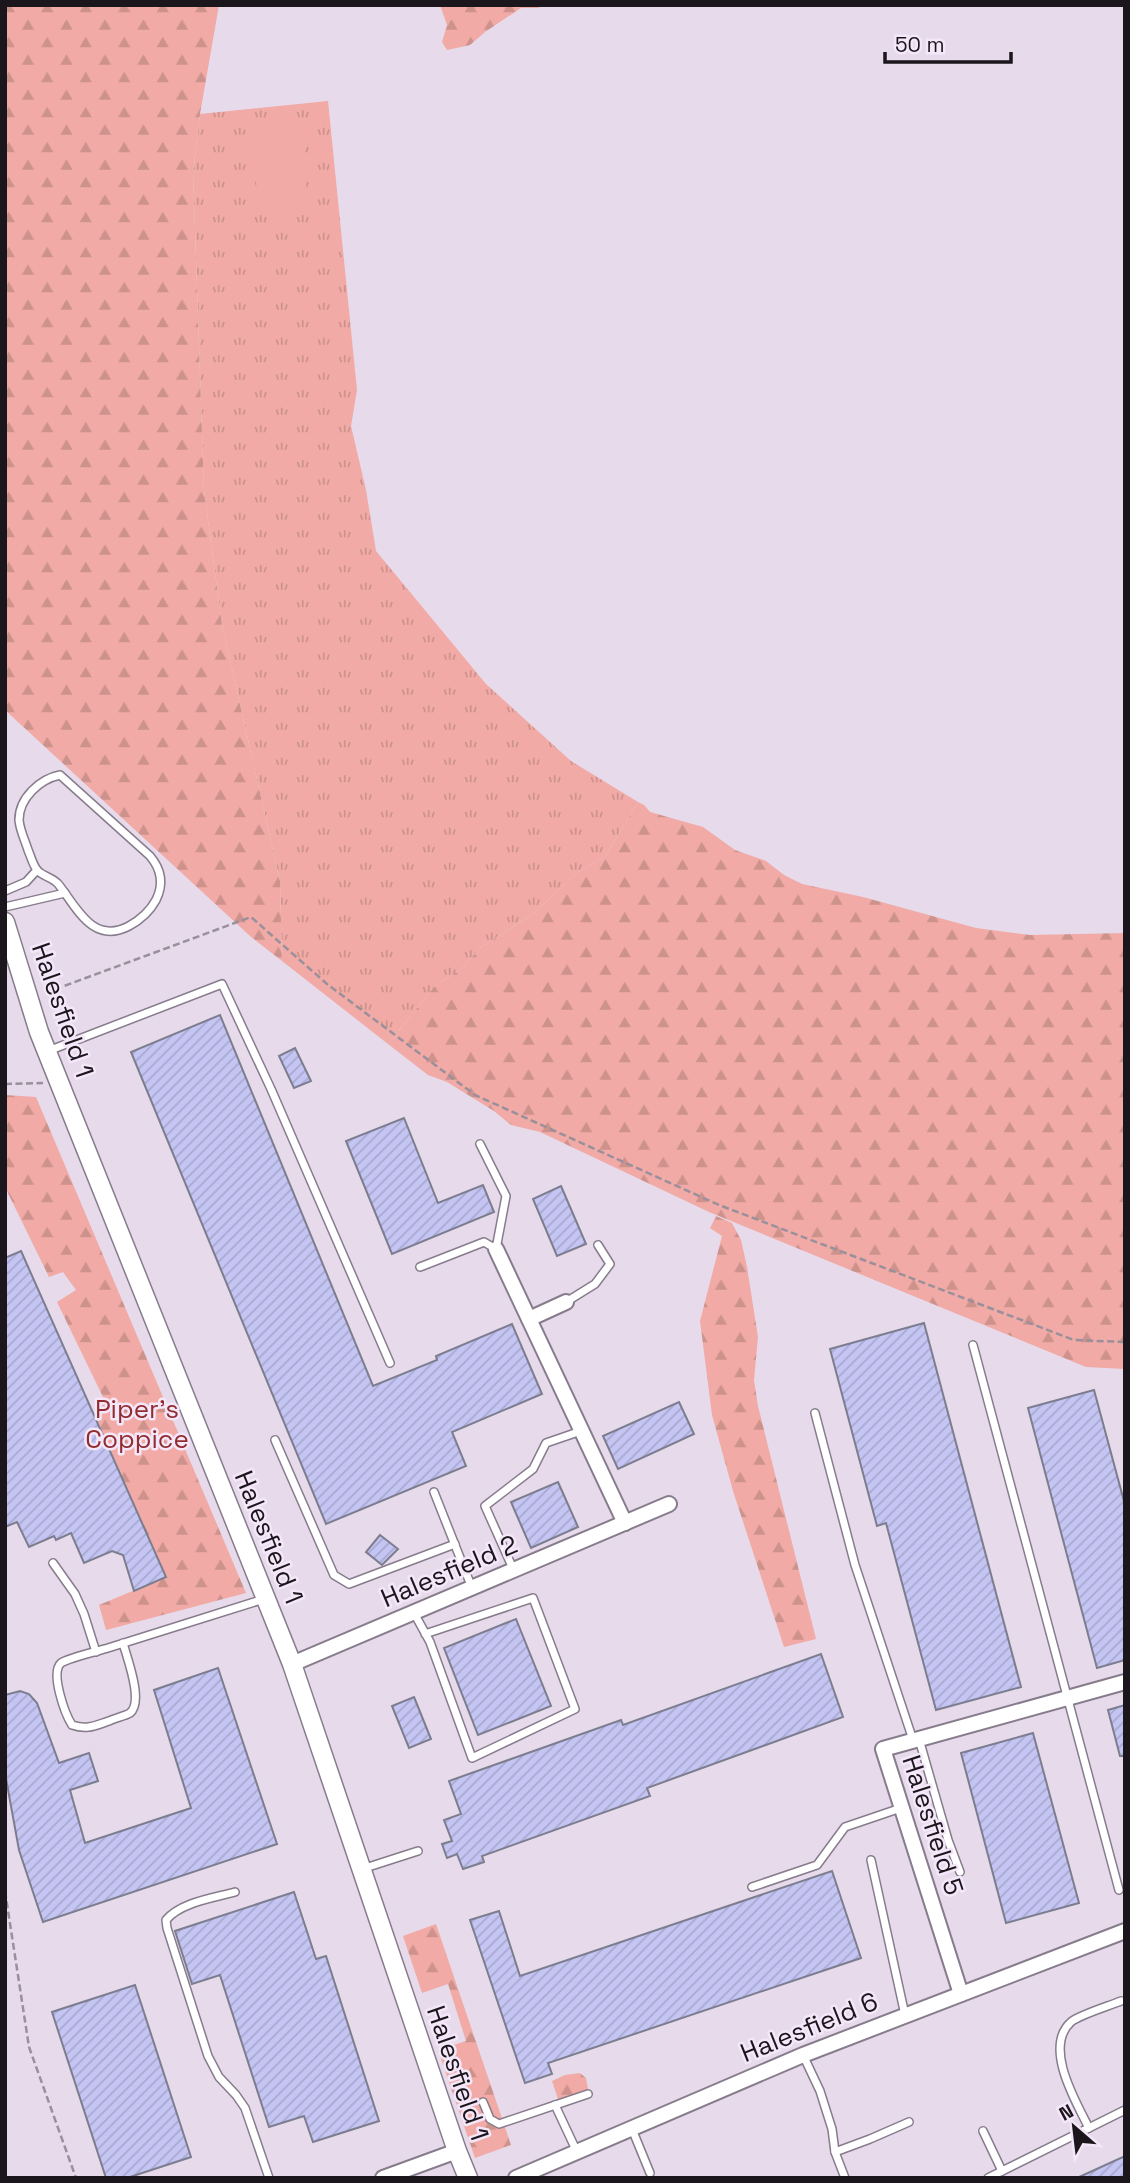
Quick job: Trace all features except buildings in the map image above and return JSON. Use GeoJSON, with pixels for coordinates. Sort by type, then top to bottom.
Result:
{"type":"FeatureCollection","features":[{"type":"Feature","properties":{"kind":"street","name":"Halesfield 1"},"geometry":{"type":"LineString","coordinates":[[5,922],[48,1052],[292,1664],[468,2178]]}},
{"type":"Feature","properties":{"kind":"street"},"geometry":{"type":"LineString","coordinates":[[496,1249],[625,1523]]}},
{"type":"Feature","properties":{"kind":"street"},"geometry":{"type":"LineString","coordinates":[[529,1319],[566,1303]]}},
{"type":"Feature","properties":{"kind":"street","name":"Halesfield 2"},"geometry":{"type":"LineString","coordinates":[[292,1664],[669,1504]]}},
{"type":"Feature","properties":{"kind":"street","name":"Halesfield 5"},"geometry":{"type":"LineString","coordinates":[[961,1994],[883,1749],[1125,1682]]}},
{"type":"Feature","properties":{"kind":"street","name":"Halesfield 6"},"geometry":{"type":"LineString","coordinates":[[516,2178],[803,2055],[1125,1931]]}},
{"type":"Feature","properties":{"kind":"street"},"geometry":{"type":"LineString","coordinates":[[383,2178],[457,2151]]}},
{"type":"Feature","properties":{"kind":"lane"},"geometry":{"type":"LineString","coordinates":[[60,775],[150,856],[159,870],[161,882],[156,900],[146,913],[131,925],[118,930],[101,930],[91,925],[65,893],[56,881],[37,870],[20,829],[20,814],[24,801],[33,790],[60,775]]}},
{"type":"Feature","properties":{"kind":"lane"},"geometry":{"type":"LineString","coordinates":[[5,891],[26,882],[37,870]]}},
{"type":"Feature","properties":{"kind":"lane"},"geometry":{"type":"LineString","coordinates":[[5,907],[65,893]]}},
{"type":"Feature","properties":{"kind":"lane"},"geometry":{"type":"LineString","coordinates":[[48,1052],[222,984],[271,1089],[390,1363]]}},
{"type":"Feature","properties":{"kind":"lane"},"geometry":{"type":"LineString","coordinates":[[420,1267],[484,1242],[496,1249],[506,1196],[480,1144]]}},
{"type":"Feature","properties":{"kind":"lane"},"geometry":{"type":"LineString","coordinates":[[566,1303],[595,1284],[610,1264],[598,1245]]}},
{"type":"Feature","properties":{"kind":"lane"},"geometry":{"type":"LineString","coordinates":[[973,1345],[1119,1890]]}},
{"type":"Feature","properties":{"kind":"lane"},"geometry":{"type":"LineString","coordinates":[[815,1413],[855,1565],[960,1872]]}},
{"type":"Feature","properties":{"kind":"lane"},"geometry":{"type":"LineString","coordinates":[[514,1571],[485,1506],[533,1469],[547,1443],[582,1431]]}},
{"type":"Feature","properties":{"kind":"lane"},"geometry":{"type":"LineString","coordinates":[[275,1440],[334,1575],[349,1584],[455,1544]]}},
{"type":"Feature","properties":{"kind":"lane"},"geometry":{"type":"LineString","coordinates":[[434,1492],[472,1588]]}},
{"type":"Feature","properties":{"kind":"lane"},"geometry":{"type":"LineString","coordinates":[[52,1563],[75,1594],[96,1652]]}},
{"type":"Feature","properties":{"kind":"lane"},"geometry":{"type":"LineString","coordinates":[[123,1643],[137,1696],[135,1706],[130,1713],[82,1728],[72,1724],[66,1714],[57,1670],[62,1663],[123,1643],[265,1598]]}},
{"type":"Feature","properties":{"kind":"lane"},"geometry":{"type":"LineString","coordinates":[[414,1613],[425,1634],[472,1758],[575,1709],[533,1598],[425,1634]]}},
{"type":"Feature","properties":{"kind":"lane"},"geometry":{"type":"LineString","coordinates":[[752,1888],[817,1865],[845,1827],[901,1808]]}},
{"type":"Feature","properties":{"kind":"lane"},"geometry":{"type":"LineString","coordinates":[[361,1869],[418,1851]]}},
{"type":"Feature","properties":{"kind":"lane"},"geometry":{"type":"LineString","coordinates":[[870,1860],[905,2015]]}},
{"type":"Feature","properties":{"kind":"lane"},"geometry":{"type":"LineString","coordinates":[[235,1892],[189,1906],[172,1913],[166,1920],[208,2056],[219,2077],[245,2108],[270,2178]]}},
{"type":"Feature","properties":{"kind":"lane"},"geometry":{"type":"LineString","coordinates":[[1089,2128],[1071,2092],[1060,2060],[1060,2036],[1071,2021],[1121,2001]]}},
{"type":"Feature","properties":{"kind":"lane"},"geometry":{"type":"LineString","coordinates":[[803,2055],[820,2091],[832,2129],[835,2152],[845,2178]]}},
{"type":"Feature","properties":{"kind":"lane"},"geometry":{"type":"LineString","coordinates":[[483,2102],[490,2119],[499,2124],[588,2094]]}},
{"type":"Feature","properties":{"kind":"lane"},"geometry":{"type":"LineString","coordinates":[[555,2105],[577,2152]]}},
{"type":"Feature","properties":{"kind":"lane"},"geometry":{"type":"LineString","coordinates":[[988,2178],[1125,2110]]}},
{"type":"Feature","properties":{"kind":"lane"},"geometry":{"type":"LineString","coordinates":[[835,2152],[909,2122]]}},
{"type":"Feature","properties":{"kind":"lane"},"geometry":{"type":"LineString","coordinates":[[631,2128],[650,2174]]}},
{"type":"Feature","properties":{"kind":"lane"},"geometry":{"type":"LineString","coordinates":[[984,2131],[1002,2171]]}},
{"type":"Feature","properties":{"kind":"path"},"geometry":{"type":"LineString","coordinates":[[29,999],[251,917],[327,984],[475,1095],[719,1205],[1074,1340],[1125,1342]]}},
{"type":"Feature","properties":{"kind":"path"},"geometry":{"type":"LineString","coordinates":[[5,1084],[60,1083]]}},
{"type":"Feature","properties":{"kind":"path"},"geometry":{"type":"LineString","coordinates":[[5,1891],[29,2047],[76,2178]]}},
{"type":"Feature","properties":{"kind":"green space"},"geometry":{"type":"Polygon","coordinates":[[[5,5],[219,5],[193,172],[204,490],[222,625],[280,881],[282,961],[250,936],[5,710],[5,5]]]}},
{"type":"Feature","properties":{"kind":"green space"},"geometry":{"type":"Polygon","coordinates":[[[440,5],[546,5],[521,8],[470,45],[447,50],[442,42],[447,25],[440,5]]]}},
{"type":"Feature","properties":{"kind":"green space"},"geometry":{"type":"Polygon","coordinates":[[[328,101],[357,390],[351,426],[366,490],[376,551],[486,684],[571,761],[638,802],[605,857],[579,871],[532,915],[481,947],[462,968],[434,987],[388,1044],[282,961],[280,881],[222,625],[204,490],[193,172],[200,114],[328,101]]]}},
{"type":"Feature","properties":{"kind":"green space"},"geometry":{"type":"Polygon","coordinates":[[[302,118],[308,211],[258,214],[252,121],[302,118]]]}},
{"type":"Feature","properties":{"kind":"green space"},"geometry":{"type":"Polygon","coordinates":[[[638,802],[650,812],[703,827],[735,850],[766,861],[784,875],[802,884],[863,897],[976,928],[1030,935],[1125,933],[1125,1369],[1086,1367],[709,1212],[540,1132],[511,1125],[494,1111],[447,1082],[428,1075],[388,1044],[434,987],[462,968],[481,947],[532,915],[579,871],[605,857],[638,802]]]}},
{"type":"Feature","properties":{"kind":"green space","name":"Piper's Coppice"},"geometry":{"type":"Polygon","coordinates":[[[5,1095],[36,1097],[246,1593],[106,1630],[99,1605],[166,1577],[98,1422],[103,1397],[57,1302],[76,1290],[63,1272],[49,1277],[5,1187],[5,1095]]]}},
{"type":"Feature","properties":{"kind":"green space"},"geometry":{"type":"Polygon","coordinates":[[[716,1216],[732,1223],[741,1240],[758,1337],[754,1380],[758,1406],[816,1639],[784,1647],[733,1491],[712,1415],[700,1321],[722,1236],[710,1228],[716,1216]]]}},
{"type":"Feature","properties":{"kind":"green space"},"geometry":{"type":"Polygon","coordinates":[[[436,1924],[511,2145],[475,2158],[438,2050],[466,2041],[448,1984],[422,1993],[403,1936],[436,1924]]]}},
{"type":"Feature","properties":{"kind":"green space"},"geometry":{"type":"Polygon","coordinates":[[[580,2073],[586,2078],[588,2089],[583,2096],[559,2102],[552,2081],[565,2075],[580,2073]]]}}]}
